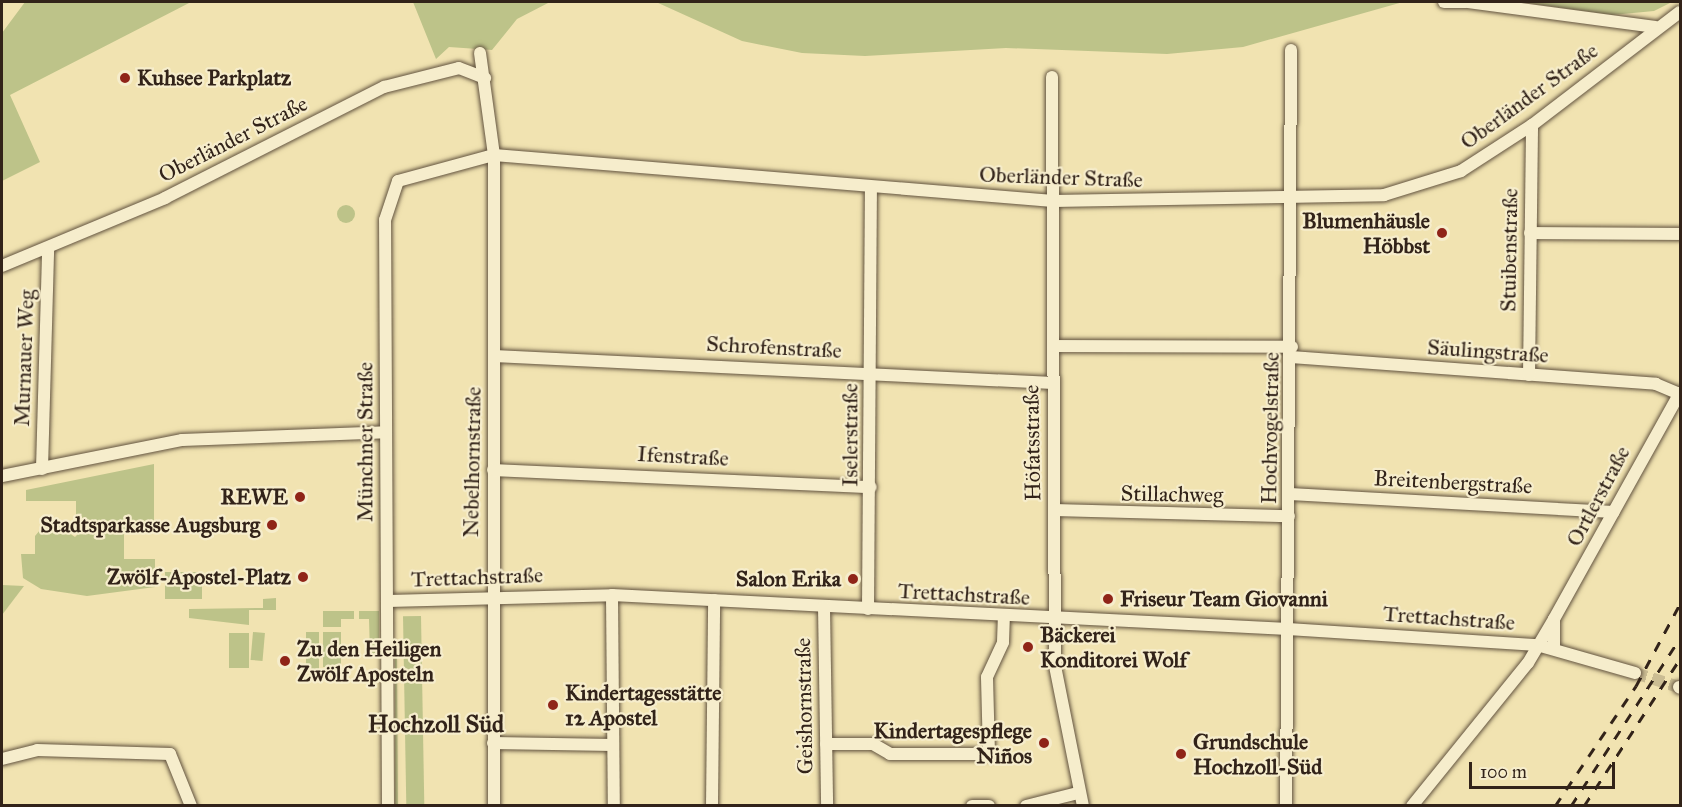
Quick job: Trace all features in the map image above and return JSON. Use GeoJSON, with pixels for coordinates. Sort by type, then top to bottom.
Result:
{"type":"FeatureCollection","features":[{"type":"Feature","properties":{"kind":"street","name":"Oberländer Straße"},"geometry":{"type":"LineString","coordinates":[[1444,2],[1467,2],[1655,27]]}},
{"type":"Feature","properties":{"kind":"street","name":"Oberländer Straße"},"geometry":{"type":"LineString","coordinates":[[494,155],[871,188],[1053,201],[1378,196],[1424,187],[1461,171],[1532,124],[1655,27],[1680,12]]}},
{"type":"Feature","properties":{"kind":"street","name":"Hochvogelstraße"},"geometry":{"type":"LineString","coordinates":[[1286,806],[1292,352],[1291,51]]}},
{"type":"Feature","properties":{"kind":"street"},"geometry":{"type":"LineString","coordinates":[[480,53],[494,155]]}},
{"type":"Feature","properties":{"kind":"street","name":"Oberländer Straße"},"geometry":{"type":"LineString","coordinates":[[2,266],[191,185],[384,87],[459,68],[485,78]]}},
{"type":"Feature","properties":{"kind":"street","name":"Höfatsstraße"},"geometry":{"type":"LineString","coordinates":[[1052,77],[1054,619],[1060,708],[1078,793],[1083,806]]}},
{"type":"Feature","properties":{"kind":"street","name":"Stuibenstraße"},"geometry":{"type":"LineString","coordinates":[[1529,375],[1532,124]]}},
{"type":"Feature","properties":{"kind":"street","name":"Nebelhornstraße"},"geometry":{"type":"LineString","coordinates":[[494,155],[492,598],[494,806]]}},
{"type":"Feature","properties":{"kind":"street","name":"Münchner Straße"},"geometry":{"type":"LineString","coordinates":[[388,806],[386,432],[388,199],[398,181],[420,171],[494,155]]}},
{"type":"Feature","properties":{"kind":"street","name":"Iselerstraße"},"geometry":{"type":"LineString","coordinates":[[868,609],[871,487],[871,188]]}},
{"type":"Feature","properties":{"kind":"street"},"geometry":{"type":"LineString","coordinates":[[1530,233],[1680,234]]}},
{"type":"Feature","properties":{"kind":"street","name":"Murnauer Weg"},"geometry":{"type":"LineString","coordinates":[[42,469],[48,248]]}},
{"type":"Feature","properties":{"kind":"street","name":"Säulingstraße"},"geometry":{"type":"LineString","coordinates":[[1053,346],[1292,352],[1529,375],[1656,384],[1680,394]]}},
{"type":"Feature","properties":{"kind":"street","name":"Schrofenstraße"},"geometry":{"type":"LineString","coordinates":[[494,356],[870,372],[1053,383]]}},
{"type":"Feature","properties":{"kind":"street","name":"Ortlerstraße"},"geometry":{"type":"LineString","coordinates":[[1412,806],[1537,645],[1554,619],[1680,394]]}},
{"type":"Feature","properties":{"kind":"street"},"geometry":{"type":"LineString","coordinates":[[2,476],[199,438],[386,432]]}},
{"type":"Feature","properties":{"kind":"street","name":"Ifenstraße"},"geometry":{"type":"LineString","coordinates":[[493,470],[871,487]]}},
{"type":"Feature","properties":{"kind":"street","name":"Breitenbergstraße"},"geometry":{"type":"LineString","coordinates":[[1290,494],[1614,512]]}},
{"type":"Feature","properties":{"kind":"street","name":"Stillachweg"},"geometry":{"type":"LineString","coordinates":[[1054,510],[1289,516]]}},
{"type":"Feature","properties":{"kind":"street"},"geometry":{"type":"LineString","coordinates":[[612,595],[614,806]]}},
{"type":"Feature","properties":{"kind":"street","name":"Trettachstraße"},"geometry":{"type":"LineString","coordinates":[[388,601],[612,595],[1004,617],[1288,629],[1537,645],[1635,673]]}},
{"type":"Feature","properties":{"kind":"street"},"geometry":{"type":"LineString","coordinates":[[712,806],[714,600]]}},
{"type":"Feature","properties":{"kind":"street","name":"Geishornstraße"},"geometry":{"type":"LineString","coordinates":[[824,607],[826,806]]}},
{"type":"Feature","properties":{"kind":"street"},"geometry":{"type":"LineString","coordinates":[[826,744],[873,744],[890,754],[989,754],[987,676],[1003,642],[1004,617]]}},
{"type":"Feature","properties":{"kind":"street","name":"Ortlerstraße"},"geometry":{"type":"LineString","coordinates":[[1554,619],[1554,648]]}},
{"type":"Feature","properties":{"kind":"street"},"geometry":{"type":"LineString","coordinates":[[493,743],[613,745]]}},
{"type":"Feature","properties":{"kind":"street"},"geometry":{"type":"LineString","coordinates":[[2,759],[37,750],[171,754],[191,806]]}},
{"type":"Feature","properties":{"kind":"street"},"geometry":{"type":"LineString","coordinates":[[1026,806],[1078,793]]}},
{"type":"Feature","properties":{"kind":"street"},"geometry":{"type":"LineString","coordinates":[[972,806],[989,806]]}},
{"type":"Feature","properties":{"kind":"green space"},"geometry":{"type":"Polygon","coordinates":[[[25,2],[191,2],[10,95],[40,162],[2,181],[2,33],[25,2]]]}},
{"type":"Feature","properties":{"kind":"green space"},"geometry":{"type":"Polygon","coordinates":[[[413,2],[550,2],[517,19],[492,50],[449,47],[436,59],[413,2]]]}},
{"type":"Feature","properties":{"kind":"green space"},"geometry":{"type":"Polygon","coordinates":[[[656,2],[1403,2],[1243,47],[1167,54],[1006,48],[865,56],[802,53],[742,41],[656,2]]]}},
{"type":"Feature","properties":{"kind":"green space"},"geometry":{"type":"Polygon","coordinates":[[[1520,2],[1672,2],[1654,11],[1612,15],[1520,2]]]}},
{"type":"Feature","properties":{"kind":"green space"},"geometry":{"type":"Polygon","coordinates":[[[342,205],[350,205],[355,210],[353,221],[342,223],[337,218],[337,210],[342,205]]]}},
{"type":"Feature","properties":{"kind":"green space"},"geometry":{"type":"Polygon","coordinates":[[[154,464],[154,533],[124,534],[124,559],[155,559],[155,587],[87,596],[41,589],[23,578],[21,554],[35,554],[35,536],[40,530],[59,526],[75,537],[91,521],[76,519],[76,501],[26,501],[26,490],[154,464]]]}},
{"type":"Feature","properties":{"kind":"green space"},"geometry":{"type":"Polygon","coordinates":[[[165,572],[202,572],[202,599],[165,599],[165,572]]]}},
{"type":"Feature","properties":{"kind":"green space"},"geometry":{"type":"Polygon","coordinates":[[[2,585],[24,586],[2,615],[2,585]]]}},
{"type":"Feature","properties":{"kind":"green space"},"geometry":{"type":"Polygon","coordinates":[[[276,598],[276,610],[249,610],[249,625],[189,618],[189,609],[263,608],[263,599],[276,598]]]}},
{"type":"Feature","properties":{"kind":"green space"},"geometry":{"type":"Polygon","coordinates":[[[323,611],[354,611],[354,619],[341,619],[341,627],[323,627],[323,611]]]}},
{"type":"Feature","properties":{"kind":"green space"},"geometry":{"type":"Polygon","coordinates":[[[359,611],[379,611],[379,654],[370,654],[369,619],[359,619],[359,611]]]}},
{"type":"Feature","properties":{"kind":"green space"},"geometry":{"type":"Polygon","coordinates":[[[403,616],[421,616],[424,805],[406,805],[403,616]]]}},
{"type":"Feature","properties":{"kind":"green space"},"geometry":{"type":"Polygon","coordinates":[[[253,632],[265,633],[263,661],[251,660],[253,632]]]}},
{"type":"Feature","properties":{"kind":"green space"},"geometry":{"type":"Polygon","coordinates":[[[306,632],[319,632],[319,671],[306,671],[306,632]]]}},
{"type":"Feature","properties":{"kind":"green space"},"geometry":{"type":"Polygon","coordinates":[[[323,632],[341,632],[341,667],[323,667],[323,632]]]}},
{"type":"Feature","properties":{"kind":"green space"},"geometry":{"type":"Polygon","coordinates":[[[229,633],[249,633],[249,668],[229,668],[229,633]]]}},
{"type":"Feature","properties":{"kind":"green space"},"geometry":{"type":"Polygon","coordinates":[[[395,656],[397,656],[398,806],[395,805],[395,656]]]}},
{"type":"Feature","properties":{"kind":"tunnel"},"geometry":{"type":"LineString","coordinates":[[1635,673],[1679,687]]}},
{"type":"Feature","properties":{"kind":"railway"},"geometry":{"type":"LineString","coordinates":[[1555,806],[1636,686],[1680,604]]}},
{"type":"Feature","properties":{"kind":"railway"},"geometry":{"type":"LineString","coordinates":[[1571,806],[1680,638]]}},
{"type":"Feature","properties":{"kind":"railway"},"geometry":{"type":"LineString","coordinates":[[1584,806],[1680,659]]}},
{"type":"Feature","properties":{"kind":"place","name":"Kuhsee Parkplatz"},"geometry":{"type":"Point","coordinates":[125,78]}},
{"type":"Feature","properties":{"kind":"place","name":"Blumenhäusle Höbbst"},"geometry":{"type":"Point","coordinates":[1442,233]}},
{"type":"Feature","properties":{"kind":"place","name":"REWE"},"geometry":{"type":"Point","coordinates":[300,497]}},
{"type":"Feature","properties":{"kind":"place","name":"Stadtsparkasse Augsburg"},"geometry":{"type":"Point","coordinates":[272,525]}},
{"type":"Feature","properties":{"kind":"place","name":"Zwölf-Apostel-Platz"},"geometry":{"type":"Point","coordinates":[303,577]}},
{"type":"Feature","properties":{"kind":"place","name":"Salon Erika"},"geometry":{"type":"Point","coordinates":[853,579]}},
{"type":"Feature","properties":{"kind":"place","name":"Friseur Team Giovanni"},"geometry":{"type":"Point","coordinates":[1108,599]}},
{"type":"Feature","properties":{"kind":"place","name":"Bäckerei Konditorei Wolf"},"geometry":{"type":"Point","coordinates":[1028,647]}},
{"type":"Feature","properties":{"kind":"place","name":"Zu den Heiligen Zwölf Aposteln"},"geometry":{"type":"Point","coordinates":[285,661]}},
{"type":"Feature","properties":{"kind":"place","name":"Kindertagesstätte 12 Apostel"},"geometry":{"type":"Point","coordinates":[553,705]}},
{"type":"Feature","properties":{"kind":"place","name":"Kindertagespflege Niños"},"geometry":{"type":"Point","coordinates":[1044,743]}},
{"type":"Feature","properties":{"kind":"place","name":"Grundschule Hochzoll-Süd"},"geometry":{"type":"Point","coordinates":[1181,754]}},
{"type":"Feature","properties":{"kind":"district","name":"Hochzoll Süd"},"geometry":{"type":"Point","coordinates":[436,725]}}]}
